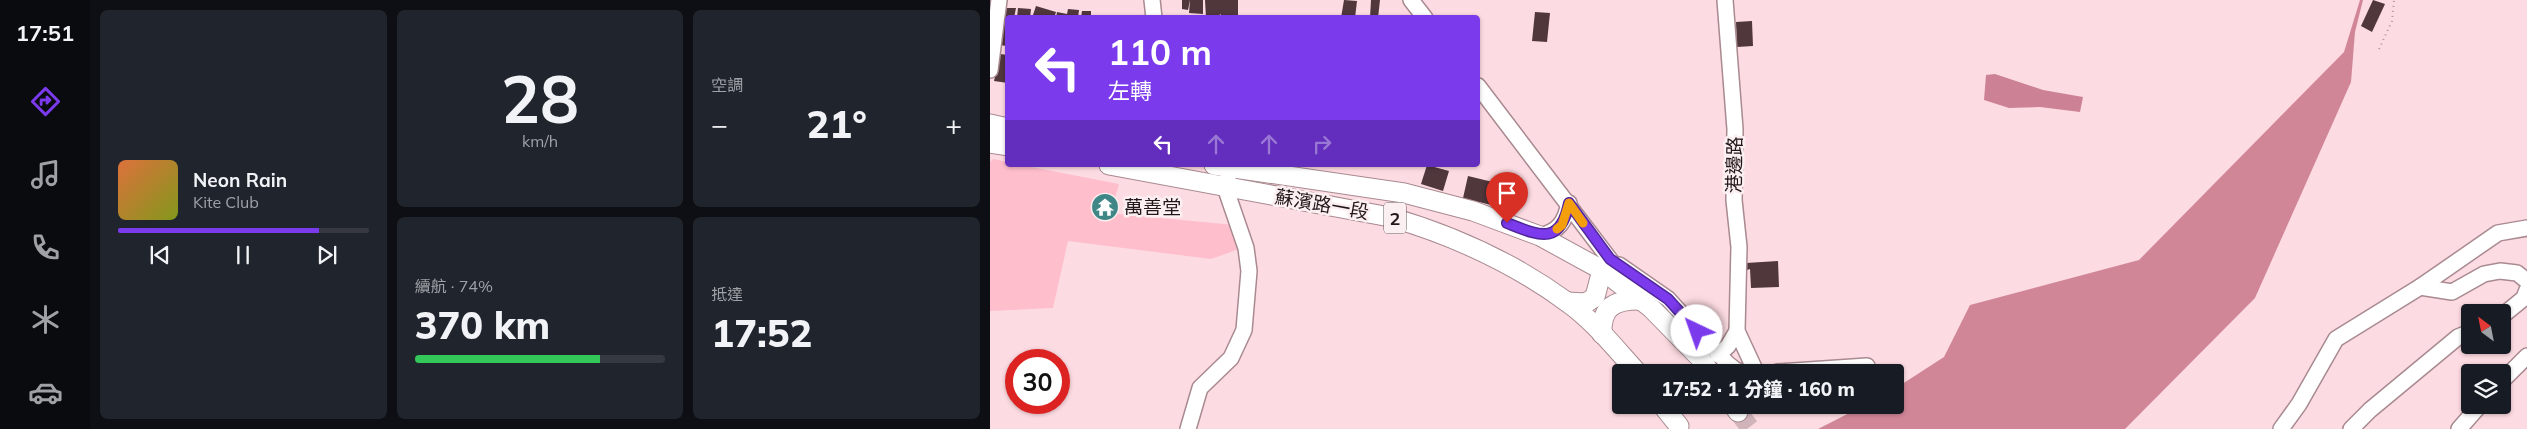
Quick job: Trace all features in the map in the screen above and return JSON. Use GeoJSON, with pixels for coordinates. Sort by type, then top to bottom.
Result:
{"type":"FeatureCollection","features":[{"type":"Feature","properties":{"kind":"main road"},"geometry":{"type":"LineString","coordinates":[[990,124],[1005,127]]}},
{"type":"Feature","properties":{"kind":"main road"},"geometry":{"type":"LineString","coordinates":[[990,143],[1005,146]]}},
{"type":"Feature","properties":{"kind":"main road","name":"蘇濱路一段"},"geometry":{"type":"LineString","coordinates":[[1120,167],[1390,216],[1423,227],[1515,270],[1567,302],[1602,334],[1630,364]]}},
{"type":"Feature","properties":{"kind":"main road","name":"蘇濱路一段"},"geometry":{"type":"LineString","coordinates":[[1229,167],[1404,193],[1473,211],[1540,236],[1606,265],[1639,300],[1658,314],[1704,364]]}},
{"type":"Feature","properties":{"kind":"main road"},"geometry":{"type":"LineString","coordinates":[[1567,302],[1586,304],[1595,296],[1606,265]]}},
{"type":"Feature","properties":{"kind":"main road"},"geometry":{"type":"LineString","coordinates":[[1602,334],[1602,322],[1605,313],[1612,306],[1629,300],[1639,300]]}},
{"type":"Feature","properties":{"kind":"main road"},"geometry":{"type":"LineString","coordinates":[[1669,414],[1679,426]]}},
{"type":"Feature","properties":{"kind":"street"},"geometry":{"type":"LineString","coordinates":[[990,70],[998,0]]}},
{"type":"Feature","properties":{"kind":"street"},"geometry":{"type":"LineString","coordinates":[[1152,0],[1154,15]]}},
{"type":"Feature","properties":{"kind":"street"},"geometry":{"type":"LineString","coordinates":[[1411,0],[1423,15]]}},
{"type":"Feature","properties":{"kind":"street","name":"港邊路"},"geometry":{"type":"LineString","coordinates":[[1725,0],[1735,134],[1734,200],[1739,248],[1737,331]]}},
{"type":"Feature","properties":{"kind":"street"},"geometry":{"type":"LineString","coordinates":[[1480,89],[1569,203],[1606,265],[1668,299],[1718,355],[1729,364]]}},
{"type":"Feature","properties":{"kind":"street"},"geometry":{"type":"LineString","coordinates":[[1188,429],[1200,388],[1231,358],[1244,330],[1249,271],[1246,248],[1224,186],[1222,167]]}},
{"type":"Feature","properties":{"kind":"street"},"geometry":{"type":"LineString","coordinates":[[1540,236],[1552,233],[1562,225],[1569,203]]}},
{"type":"Feature","properties":{"kind":"street"},"geometry":{"type":"LineString","coordinates":[[2281,429],[2299,404],[2336,338],[2420,287],[2498,233],[2527,228]]}},
{"type":"Feature","properties":{"kind":"street"},"geometry":{"type":"LineString","coordinates":[[2420,287],[2452,292],[2484,274],[2500,271],[2517,273],[2527,281]]}},
{"type":"Feature","properties":{"kind":"street"},"geometry":{"type":"LineString","coordinates":[[2511,309],[2524,298],[2527,290]]}},
{"type":"Feature","properties":{"kind":"street"},"geometry":{"type":"LineString","coordinates":[[1718,355],[1728,346],[1737,331]]}},
{"type":"Feature","properties":{"kind":"street"},"geometry":{"type":"LineString","coordinates":[[1737,331],[1752,364]]}},
{"type":"Feature","properties":{"kind":"street"},"geometry":{"type":"LineString","coordinates":[[2351,429],[2370,410],[2461,336]]}},
{"type":"Feature","properties":{"kind":"street"},"geometry":{"type":"LineString","coordinates":[[2511,372],[2527,356]]}},
{"type":"Feature","properties":{"kind":"street"},"geometry":{"type":"LineString","coordinates":[[2459,429],[2472,414]]}},
{"type":"Feature","properties":{"kind":"path"},"geometry":{"type":"LineString","coordinates":[[2379,49],[2392,21],[2394,0]]}},
{"type":"Feature","properties":{"kind":"shaded area"},"geometry":{"type":"Polygon","coordinates":[[[2360,0],[2363,0],[2355,32],[2351,82],[2255,298],[2125,429],[1818,429],[1847,414],[1904,414],[1904,383],[1944,357],[1970,305],[2139,260],[2344,52],[2360,0]]]}},
{"type":"Feature","properties":{"kind":"shaded area"},"geometry":{"type":"Polygon","coordinates":[[[1995,74],[2043,90],[2083,97],[2080,112],[2040,107],[2009,108],[1984,100],[1986,75],[1995,74]]]}},
{"type":"Feature","properties":{"kind":"shaded area"},"geometry":{"type":"Polygon","coordinates":[[[993,159],[1005,162],[1005,167],[1031,167],[1119,184],[1115,198],[1118,214],[1234,225],[1239,249],[1211,259],[1068,241],[1053,308],[990,311],[990,162],[993,159]]]}},
{"type":"Feature","properties":{"kind":"building"},"geometry":{"type":"Polygon","coordinates":[[[1182,0],[1190,0],[1188,10],[1182,9],[1182,0]]]}},
{"type":"Feature","properties":{"kind":"building"},"geometry":{"type":"Polygon","coordinates":[[[1190,0],[1203,0],[1203,14],[1189,13],[1190,0]]]}},
{"type":"Feature","properties":{"kind":"building"},"geometry":{"type":"Polygon","coordinates":[[[1205,0],[1238,0],[1238,15],[1206,15],[1205,0]]]}},
{"type":"Feature","properties":{"kind":"building"},"geometry":{"type":"Polygon","coordinates":[[[1344,0],[1357,1],[1355,15],[1342,15],[1344,0]]]}},
{"type":"Feature","properties":{"kind":"building"},"geometry":{"type":"Polygon","coordinates":[[[1371,0],[1380,0],[1378,15],[1370,15],[1371,0]]]}},
{"type":"Feature","properties":{"kind":"building"},"geometry":{"type":"Polygon","coordinates":[[[2373,0],[2385,4],[2372,32],[2361,26],[2373,0]]]}},
{"type":"Feature","properties":{"kind":"building"},"geometry":{"type":"Polygon","coordinates":[[[1036,6],[1056,12],[1055,15],[1033,15],[1036,6]]]}},
{"type":"Feature","properties":{"kind":"building"},"geometry":{"type":"Polygon","coordinates":[[[1003,8],[1016,8],[1015,15],[1005,15],[1005,46],[998,45],[1003,8]]]}},
{"type":"Feature","properties":{"kind":"building"},"geometry":{"type":"Polygon","coordinates":[[[1018,8],[1031,9],[1030,15],[1017,15],[1018,8]]]}},
{"type":"Feature","properties":{"kind":"building"},"geometry":{"type":"Polygon","coordinates":[[[1068,9],[1079,10],[1078,15],[1056,15],[1057,12],[1067,14],[1068,9]]]}},
{"type":"Feature","properties":{"kind":"building"},"geometry":{"type":"Polygon","coordinates":[[[1082,11],[1091,11],[1091,15],[1081,15],[1082,11]]]}},
{"type":"Feature","properties":{"kind":"building"},"geometry":{"type":"Polygon","coordinates":[[[1535,12],[1550,13],[1547,42],[1532,41],[1535,12]]]}},
{"type":"Feature","properties":{"kind":"building"},"geometry":{"type":"Polygon","coordinates":[[[1752,21],[1753,46],[1737,47],[1736,22],[1752,21]]]}},
{"type":"Feature","properties":{"kind":"building"},"geometry":{"type":"Polygon","coordinates":[[[1000,54],[1005,55],[1005,83],[994,81],[1000,54]]]}},
{"type":"Feature","properties":{"kind":"building"},"geometry":{"type":"Polygon","coordinates":[[[1426,167],[1449,171],[1443,191],[1421,184],[1426,167]]]}},
{"type":"Feature","properties":{"kind":"building"},"geometry":{"type":"Polygon","coordinates":[[[1468,176],[1505,185],[1499,207],[1463,198],[1468,176]]]}},
{"type":"Feature","properties":{"kind":"building","name":"萬善堂"},"geometry":{"type":"Polygon","coordinates":[[[1112,201],[1115,209],[1099,213],[1096,205],[1112,201]]]}},
{"type":"Feature","properties":{"kind":"building"},"geometry":{"type":"Polygon","coordinates":[[[1778,261],[1779,287],[1751,288],[1750,269],[1747,270],[1746,263],[1778,261]]]}},
{"type":"Feature","properties":{"kind":"tunnel"},"geometry":{"type":"LineString","coordinates":[[1740,414],[1751,429]]}},
{"type":"Feature","properties":{"kind":"slow traffic"},"geometry":{"type":"LineString","coordinates":[[1557,229],[1562,225],[1569,203],[1583,223]]}},
{"type":"Feature","properties":{"kind":"place","name":"萬善堂"},"geometry":{"type":"Point","coordinates":[1105,207]}},
{"type":"Feature","properties":{"kind":"route"},"geometry":{"type":"LineString","coordinates":[[1507,223],[1540,236],[1552,233],[1562,225],[1569,203],[1610,259],[1668,299],[1697,331]]}}]}
